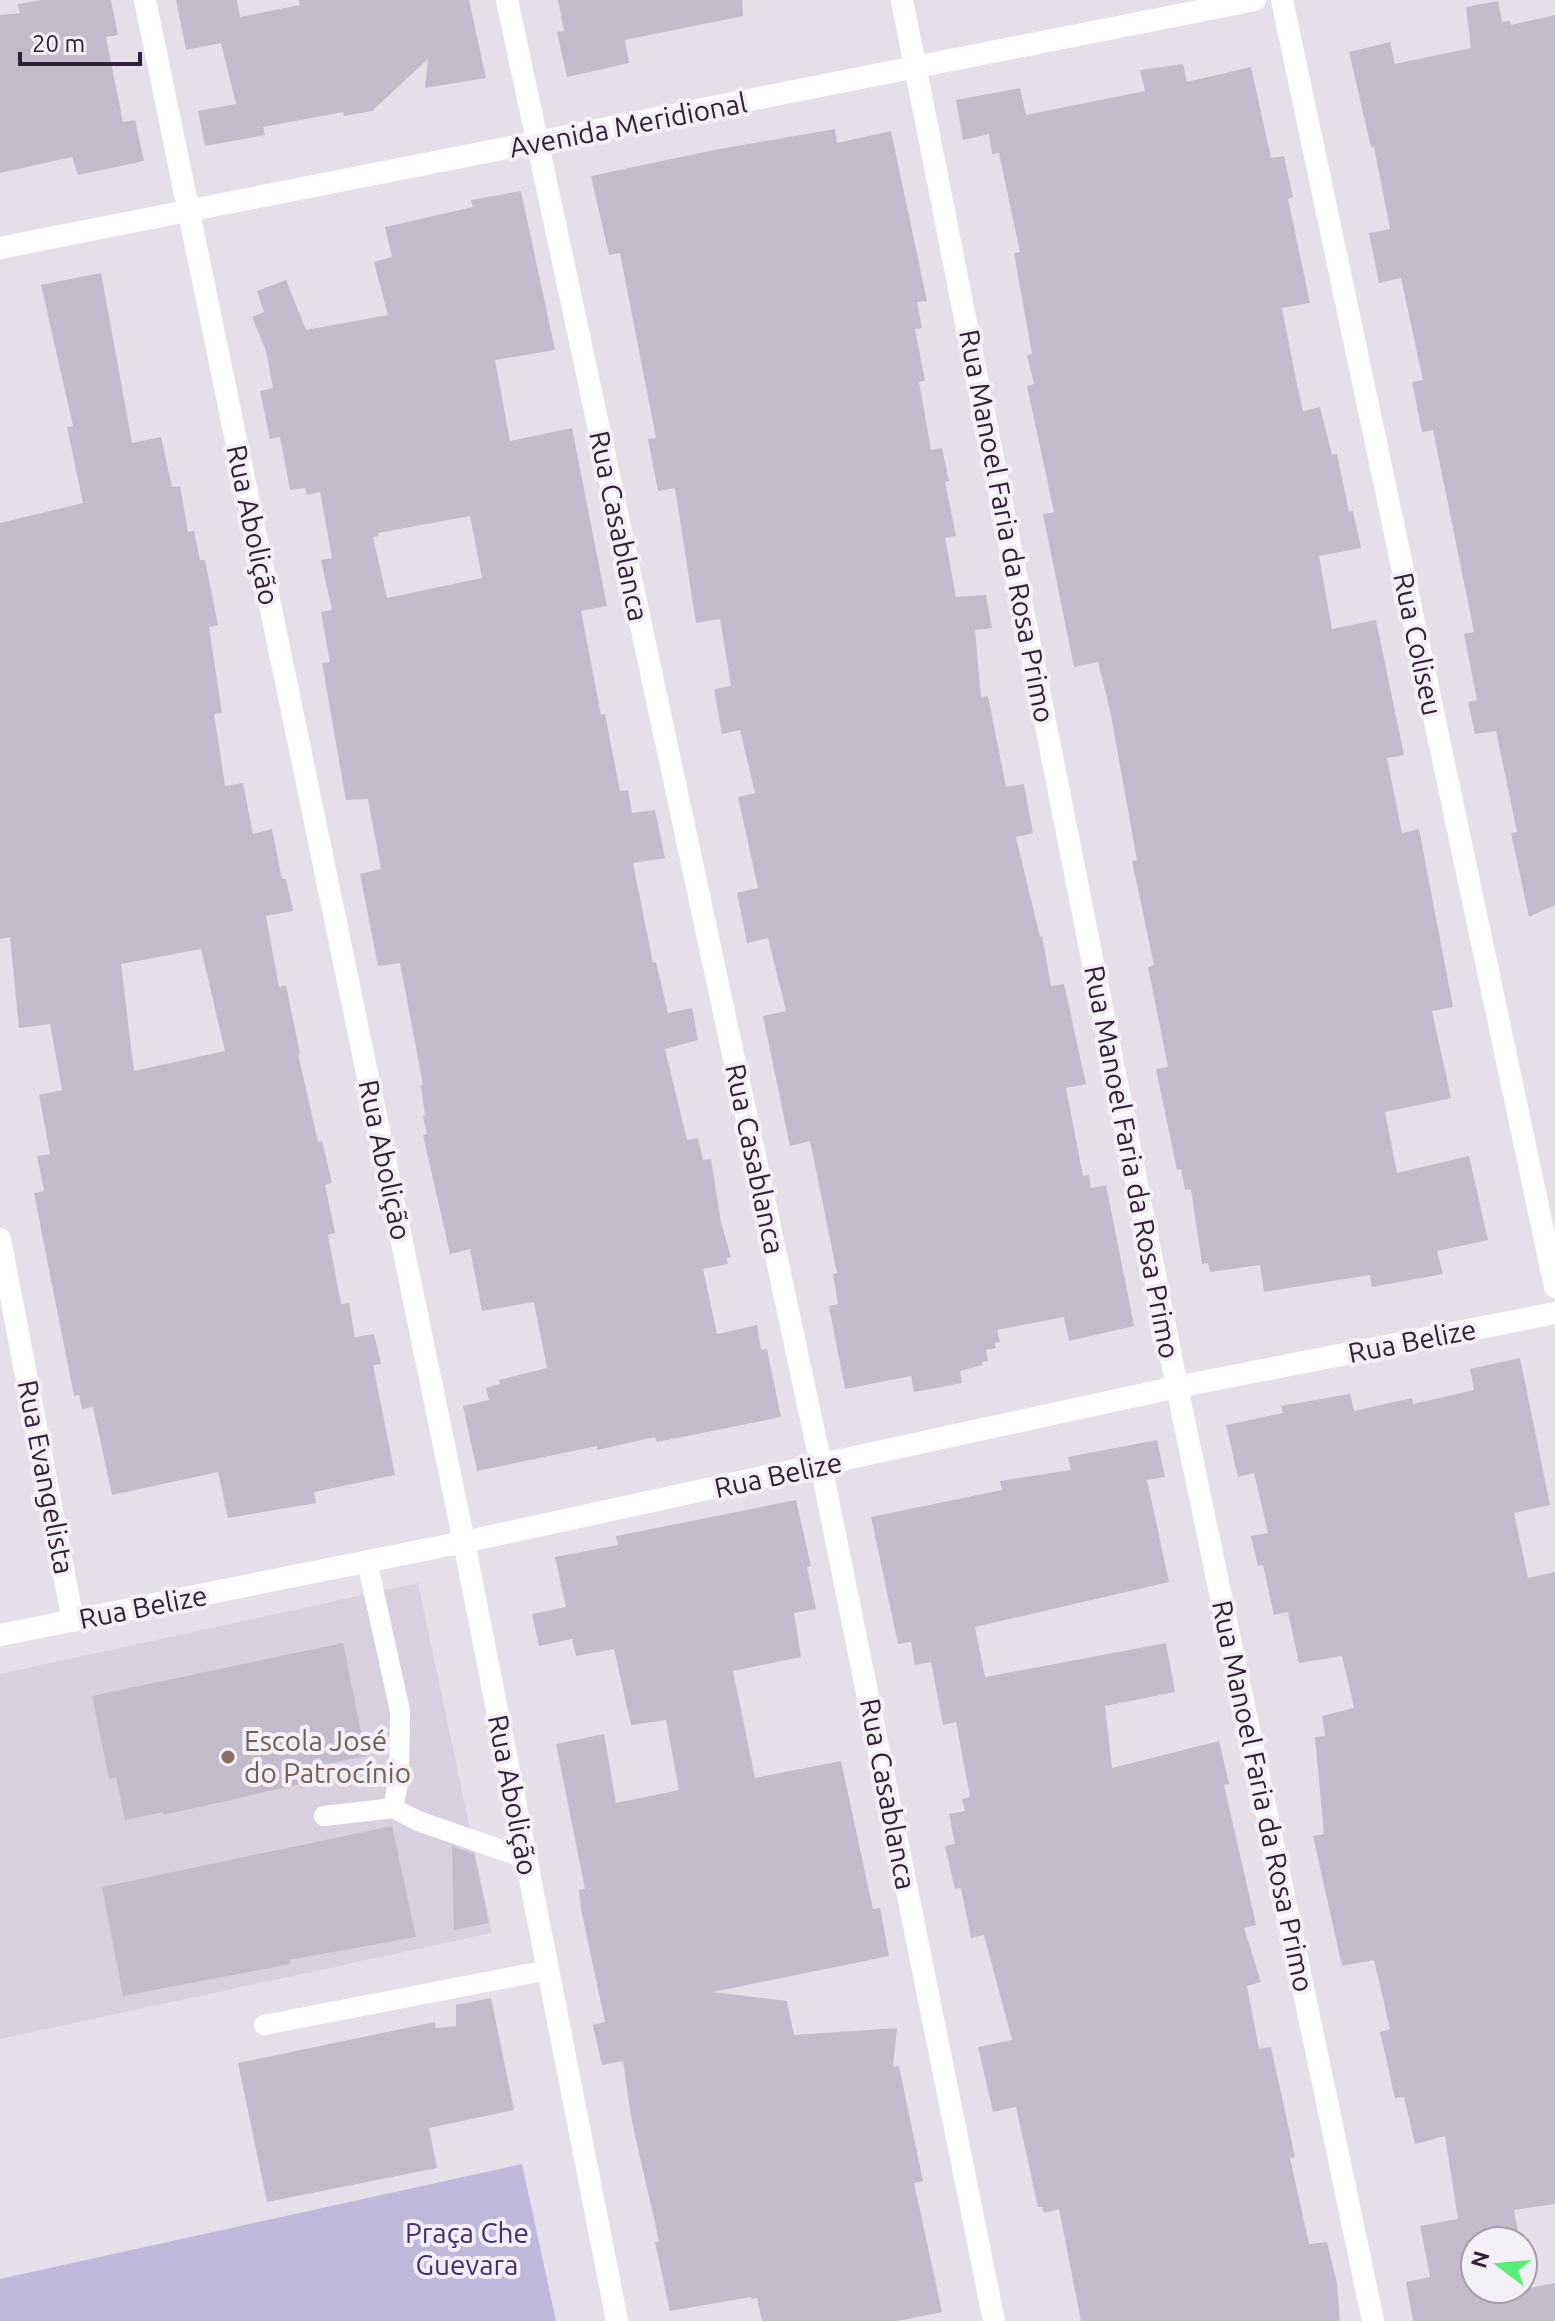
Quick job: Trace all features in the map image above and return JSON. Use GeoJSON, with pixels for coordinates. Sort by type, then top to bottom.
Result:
{"type":"FeatureCollection","features":[{"type":"Feature","properties":{"kind":"street","name":"Rua Abolição"},"geometry":{"type":"LineString","coordinates":[[145,0],[464,1542],[617,2321]]}},
{"type":"Feature","properties":{"kind":"street","name":"Rua Casablanca"},"geometry":{"type":"LineString","coordinates":[[507,0],[821,1465],[994,2321]]}},
{"type":"Feature","properties":{"kind":"street","name":"Rua Manoel Faria da Rosa Primo"},"geometry":{"type":"LineString","coordinates":[[902,0],[1177,1387],[1373,2321]]}},
{"type":"Feature","properties":{"kind":"street","name":"Avenida Meridional"},"geometry":{"type":"LineString","coordinates":[[0,248],[1255,0]]}},
{"type":"Feature","properties":{"kind":"street","name":"Rua Coliseu"},"geometry":{"type":"LineString","coordinates":[[1282,0],[1555,1287]]}},
{"type":"Feature","properties":{"kind":"street","name":"Rua Evangelista"},"geometry":{"type":"LineString","coordinates":[[0,1239],[73,1621]]}},
{"type":"Feature","properties":{"kind":"street","name":"Rua Belize"},"geometry":{"type":"LineString","coordinates":[[0,1635],[464,1542],[1177,1387],[1555,1313]]}},
{"type":"Feature","properties":{"kind":"lane"},"geometry":{"type":"LineString","coordinates":[[367,1561],[400,1711],[399,1778],[393,1808]]}},
{"type":"Feature","properties":{"kind":"lane"},"geometry":{"type":"LineString","coordinates":[[324,1816],[393,1808],[418,1821],[525,1858]]}},
{"type":"Feature","properties":{"kind":"lane"},"geometry":{"type":"LineString","coordinates":[[264,2025],[548,1970]]}},
{"type":"Feature","properties":{"kind":"shaded area","name":"Escola José do Patrocínio"},"geometry":{"type":"Polygon","coordinates":[[[418,1583],[492,1933],[0,2039],[0,1674],[418,1583]]]}},
{"type":"Feature","properties":{"kind":"green space","name":"Praça Che Guevara"},"geometry":{"type":"Polygon","coordinates":[[[522,2164],[556,2321],[0,2321],[0,2279],[522,2164]]]}},
{"type":"Feature","properties":{"kind":"building"},"geometry":{"type":"Polygon","coordinates":[[[42,0],[111,0],[118,35],[106,37],[123,122],[135,120],[144,161],[78,175],[72,157],[0,173],[0,15],[20,13],[18,4],[42,0]]]}},
{"type":"Feature","properties":{"kind":"building"},"geometry":{"type":"Polygon","coordinates":[[[176,0],[237,0],[240,17],[300,5],[299,0],[469,0],[486,78],[425,88],[428,59],[372,111],[344,116],[343,112],[263,127],[265,135],[205,146],[198,111],[236,104],[221,43],[186,50],[176,0]]]}},
{"type":"Feature","properties":{"kind":"building"},"geometry":{"type":"Polygon","coordinates":[[[558,0],[742,0],[743,16],[625,40],[629,63],[567,77],[557,32],[564,31],[558,0]]]}},
{"type":"Feature","properties":{"kind":"building"},"geometry":{"type":"Polygon","coordinates":[[[1498,1],[1502,22],[1510,21],[1511,25],[1555,15],[1555,905],[1529,917],[1511,833],[1517,832],[1496,731],[1475,734],[1468,702],[1477,700],[1464,634],[1474,632],[1433,430],[1422,432],[1412,382],[1423,380],[1401,278],[1379,283],[1369,233],[1390,229],[1374,147],[1371,147],[1349,52],[1390,42],[1395,64],[1471,48],[1466,7],[1498,1]]]}},
{"type":"Feature","properties":{"kind":"building"},"geometry":{"type":"Polygon","coordinates":[[[1183,64],[1187,82],[1251,67],[1271,158],[1284,156],[1293,197],[1288,199],[1310,303],[1282,308],[1303,411],[1320,407],[1332,455],[1337,454],[1349,512],[1353,511],[1361,548],[1319,556],[1332,629],[1376,620],[1404,755],[1387,758],[1402,833],[1419,829],[1453,1007],[1432,1011],[1451,1098],[1385,1112],[1397,1173],[1469,1156],[1488,1240],[1437,1251],[1443,1274],[1372,1287],[1370,1275],[1264,1292],[1260,1265],[1210,1272],[1208,1263],[1202,1264],[1191,1189],[1185,1190],[1181,1169],[1177,1170],[1156,1069],[1168,1067],[1148,967],[1154,965],[1132,861],[1137,860],[1110,710],[1098,662],[1074,667],[1043,514],[1054,512],[1027,386],[1034,384],[1027,355],[1032,354],[1014,253],[1020,252],[999,153],[992,154],[989,134],[963,140],[956,100],[1020,88],[1026,115],[1145,91],[1140,70],[1183,64]]]}},
{"type":"Feature","properties":{"kind":"building"},"geometry":{"type":"Polygon","coordinates":[[[835,129],[837,143],[891,131],[927,301],[917,302],[922,328],[915,329],[925,381],[919,382],[931,450],[942,448],[949,481],[945,482],[956,536],[945,538],[956,597],[986,595],[992,628],[975,630],[981,697],[988,696],[1006,787],[1024,784],[1033,833],[1016,837],[1042,936],[1051,986],[1064,984],[1086,1084],[1066,1088],[1083,1176],[1089,1175],[1091,1188],[1106,1185],[1134,1326],[1069,1341],[1064,1317],[997,1330],[1000,1342],[995,1343],[996,1348],[986,1350],[988,1361],[960,1371],[962,1383],[914,1392],[911,1376],[845,1389],[829,1306],[838,1304],[833,1274],[837,1273],[810,1141],[790,1146],[763,1016],[786,1011],[768,938],[747,943],[737,893],[758,888],[738,797],[755,793],[740,730],[722,734],[714,689],[731,686],[720,619],[696,623],[675,488],[658,491],[648,439],[656,438],[620,253],[609,255],[591,176],[835,129]]]}},
{"type":"Feature","properties":{"kind":"building"},"geometry":{"type":"Polygon","coordinates":[[[521,191],[555,350],[495,360],[510,441],[572,428],[607,606],[581,611],[601,715],[605,714],[620,791],[628,790],[632,813],[655,810],[665,858],[633,863],[653,963],[656,962],[668,1013],[692,1008],[698,1040],[665,1049],[687,1140],[698,1138],[703,1160],[711,1159],[721,1222],[731,1257],[727,1258],[728,1264],[703,1269],[717,1334],[757,1325],[761,1350],[767,1349],[781,1417],[657,1442],[655,1437],[597,1450],[597,1446],[477,1471],[463,1406],[489,1400],[486,1388],[500,1384],[499,1380],[547,1368],[534,1302],[482,1311],[470,1249],[450,1254],[423,1135],[427,1134],[423,1116],[423,1085],[400,963],[378,966],[360,874],[381,869],[368,799],[346,800],[322,663],[330,662],[321,612],[332,610],[321,560],[332,558],[320,492],[307,495],[305,488],[290,490],[280,437],[270,439],[260,391],[273,388],[266,351],[252,317],[264,312],[257,291],[286,280],[306,330],[388,315],[374,262],[392,257],[385,227],[473,207],[471,200],[521,191]],[[470,516],[378,533],[379,536],[373,537],[387,598],[482,578],[470,516]]]}},
{"type":"Feature","properties":{"kind":"building"},"geometry":{"type":"Polygon","coordinates":[[[101,273],[132,443],[161,437],[172,487],[180,486],[188,532],[194,531],[200,560],[205,560],[218,625],[209,627],[222,713],[214,714],[225,786],[243,783],[253,834],[272,829],[282,879],[286,879],[293,911],[266,916],[279,987],[286,985],[318,1142],[322,1141],[332,1183],[325,1185],[335,1233],[328,1235],[341,1304],[349,1303],[355,1337],[374,1334],[381,1364],[373,1365],[395,1475],[314,1492],[316,1503],[228,1518],[218,1472],[112,1495],[93,1407],[82,1409],[79,1395],[74,1396],[34,1193],[44,1191],[37,1156],[50,1154],[39,1095],[62,1090],[50,1024],[19,1028],[10,937],[0,939],[0,523],[83,503],[67,427],[73,426],[41,285],[101,273]],[[201,949],[121,964],[134,1071],[225,1051],[201,949]]]}},
{"type":"Feature","properties":{"kind":"building"},"geometry":{"type":"Polygon","coordinates":[[[1520,1358],[1550,1505],[1514,1513],[1528,1578],[1555,1572],[1555,2204],[1514,2210],[1517,2225],[1459,2225],[1459,2305],[1539,2305],[1539,2286],[1555,2283],[1555,2321],[1413,2321],[1406,2282],[1430,2277],[1420,2226],[1458,2219],[1445,2136],[1415,2144],[1404,2097],[1395,2098],[1380,2032],[1390,2029],[1374,1960],[1342,1966],[1313,1836],[1324,1834],[1315,1737],[1325,1736],[1322,1716],[1354,1708],[1342,1656],[1299,1663],[1288,1612],[1274,1615],[1263,1565],[1258,1566],[1251,1536],[1268,1533],[1254,1473],[1238,1477],[1226,1425],[1283,1413],[1281,1406],[1350,1394],[1354,1411],[1412,1398],[1413,1404],[1474,1390],[1470,1369],[1520,1358]]]}},
{"type":"Feature","properties":{"kind":"building"},"geometry":{"type":"Polygon","coordinates":[[[1157,1440],[1165,1477],[1147,1480],[1169,1582],[975,1627],[985,1677],[1166,1643],[1175,1692],[1105,1706],[1112,1768],[1219,1741],[1229,1784],[1224,1785],[1256,1925],[1244,1928],[1261,1982],[1247,1986],[1259,2049],[1271,2047],[1295,2157],[1290,2158],[1309,2244],[1327,2242],[1337,2283],[1340,2321],[1081,2321],[1059,2209],[1044,2213],[1042,2207],[1038,2207],[1016,2107],[993,2112],[978,2047],[1012,2040],[984,1935],[971,1938],[961,1888],[955,1889],[945,1846],[955,1844],[949,1814],[965,1811],[962,1799],[970,1797],[956,1722],[943,1725],[931,1662],[915,1665],[911,1642],[898,1644],[871,1517],[1002,1490],[1000,1481],[1071,1470],[1068,1457],[1157,1440]]]}},
{"type":"Feature","properties":{"kind":"building"},"geometry":{"type":"Polygon","coordinates":[[[796,1500],[811,1566],[807,1567],[816,1609],[794,1613],[801,1657],[733,1671],[755,1778],[841,1761],[873,1909],[880,1908],[889,1956],[713,1992],[787,2001],[794,2035],[897,2028],[893,2067],[899,2066],[923,2181],[914,2183],[942,2312],[898,2321],[762,2321],[757,2298],[751,2297],[670,2311],[655,2242],[659,2241],[632,2122],[623,2061],[602,2065],[593,2025],[605,2022],[581,1909],[579,1890],[585,1889],[556,1744],[604,1734],[616,1803],[679,1790],[666,1720],[631,1725],[614,1649],[576,1656],[572,1639],[539,1646],[532,1614],[566,1607],[555,1557],[618,1545],[616,1536],[796,1500]]]}},
{"type":"Feature","properties":{"kind":"building"},"geometry":{"type":"Polygon","coordinates":[[[343,1643],[366,1756],[316,1766],[319,1780],[163,1815],[163,1812],[125,1820],[116,1777],[109,1779],[92,1696],[343,1643]]]}},
{"type":"Feature","properties":{"kind":"building"},"geometry":{"type":"Polygon","coordinates":[[[392,1826],[416,1937],[289,1960],[290,1964],[123,1996],[102,1887],[392,1826]]]}},
{"type":"Feature","properties":{"kind":"building"},"geometry":{"type":"Polygon","coordinates":[[[452,1846],[474,1854],[489,1923],[454,1930],[452,1846]]]}},
{"type":"Feature","properties":{"kind":"building"},"geometry":{"type":"Polygon","coordinates":[[[491,1998],[514,2110],[429,2128],[437,2168],[267,2202],[238,2063],[435,2022],[436,2028],[456,2026],[456,2005],[491,1998]]]}},
{"type":"Feature","properties":{"kind":"place","name":"Escola José do Patrocínio"},"geometry":{"type":"Point","coordinates":[228,1757]}}]}
